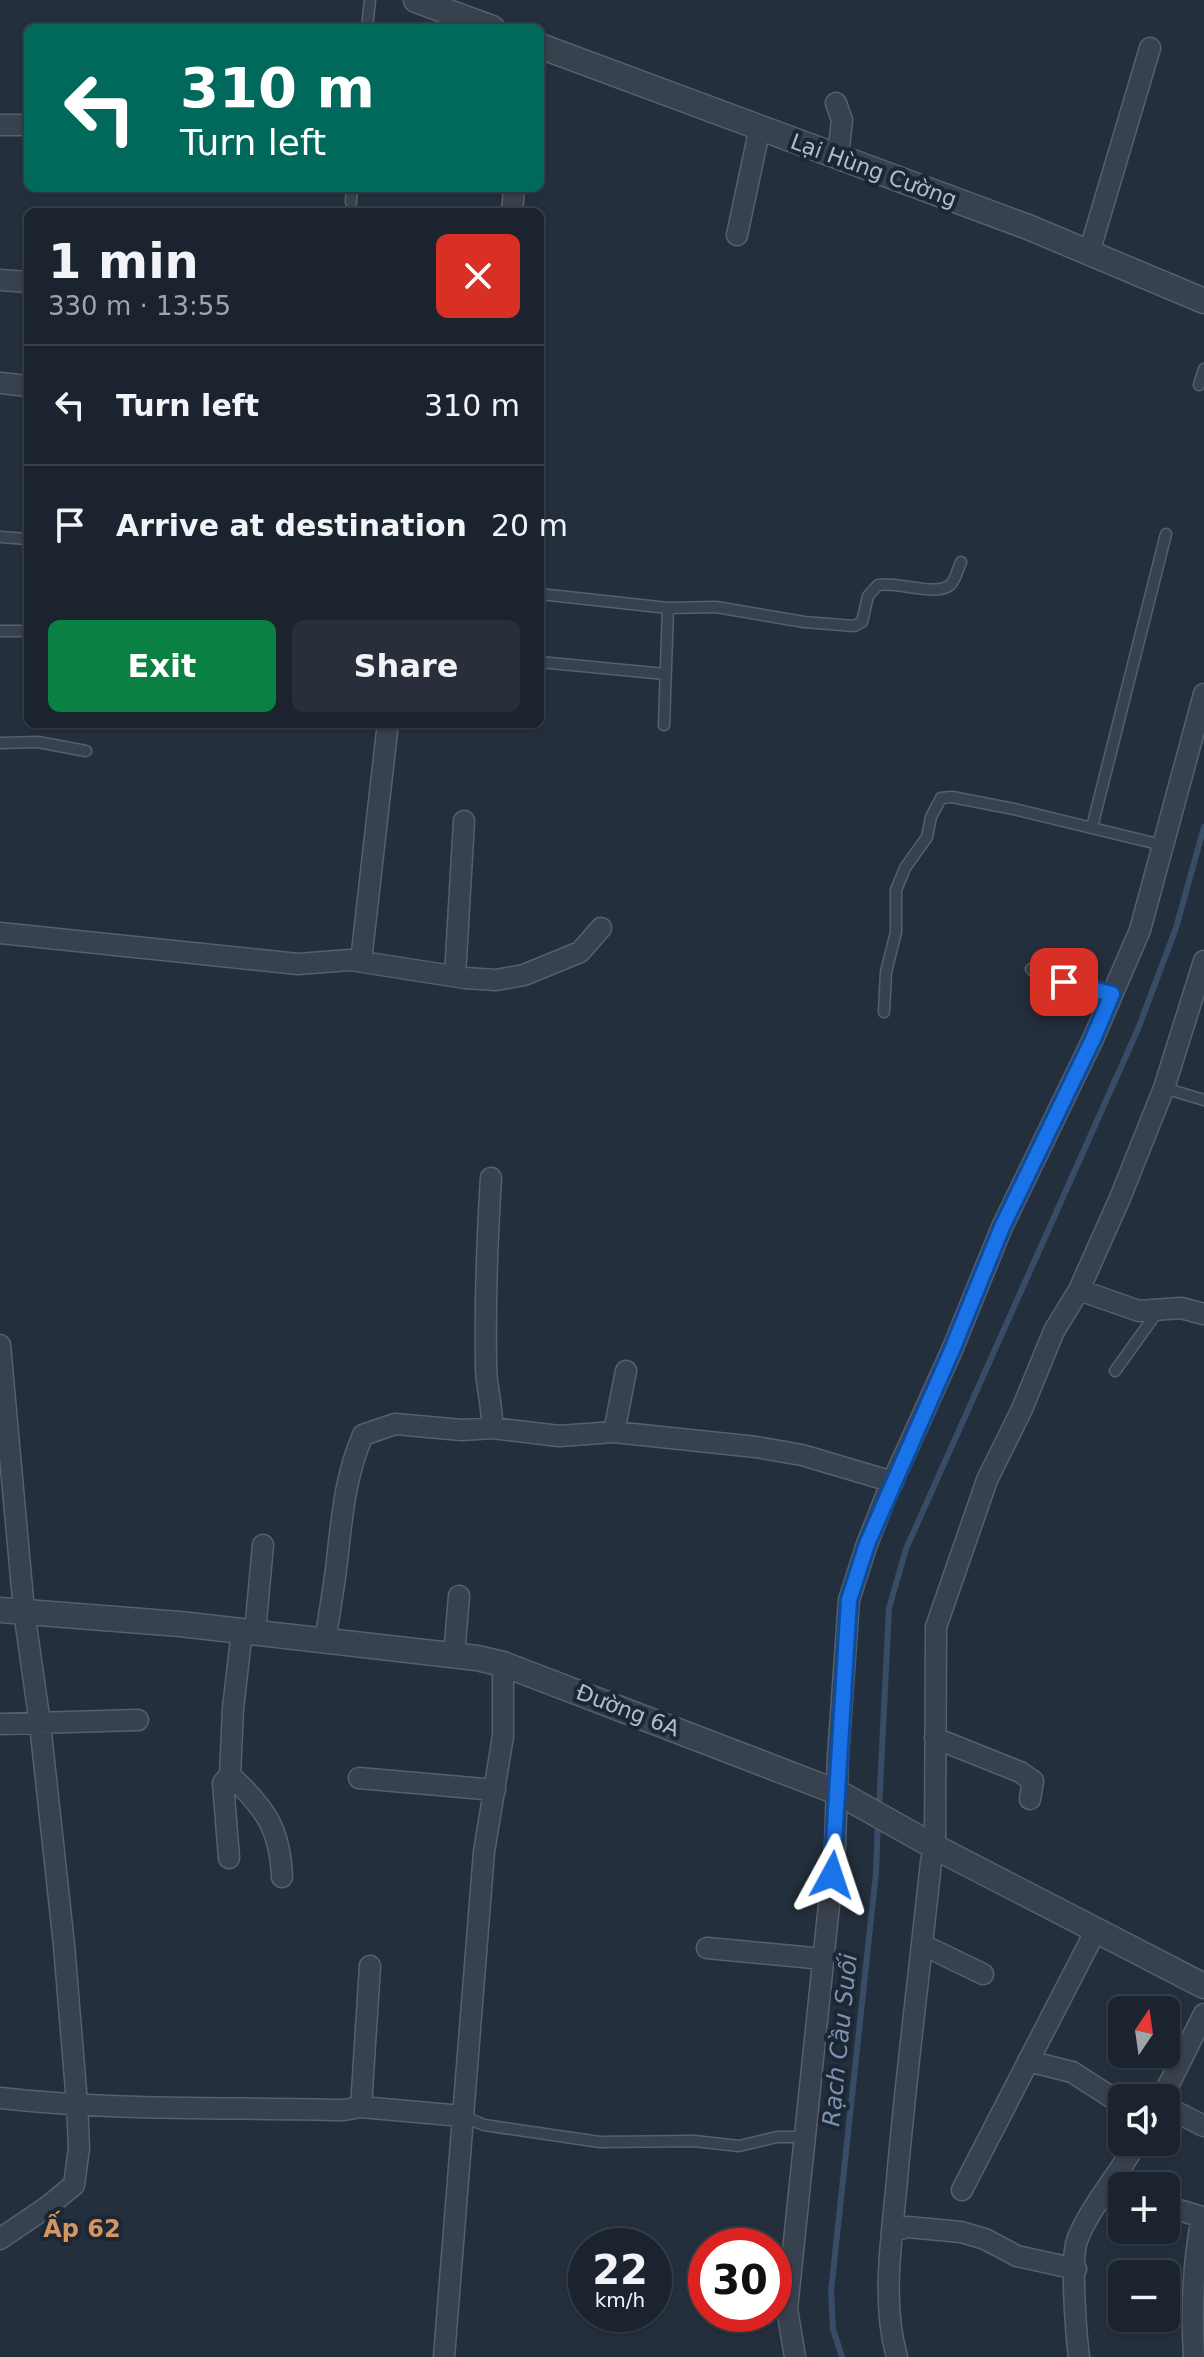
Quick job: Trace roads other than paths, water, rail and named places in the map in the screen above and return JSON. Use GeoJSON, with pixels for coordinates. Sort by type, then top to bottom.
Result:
{"type":"FeatureCollection","features":[{"type":"Feature","properties":{"kind":"street"},"geometry":{"type":"LineString","coordinates":[[429,2],[482,24]]}},
{"type":"Feature","properties":{"kind":"street","name":"Lại Hùng Cường"},"geometry":{"type":"LineString","coordinates":[[544,47],[1028,227],[1204,301]]}},
{"type":"Feature","properties":{"kind":"street"},"geometry":{"type":"LineString","coordinates":[[1089,253],[1150,48]]}},
{"type":"Feature","properties":{"kind":"street"},"geometry":{"type":"LineString","coordinates":[[836,103],[842,120],[838,156]]}},
{"type":"Feature","properties":{"kind":"street"},"geometry":{"type":"LineString","coordinates":[[0,125],[24,125]]}},
{"type":"Feature","properties":{"kind":"street"},"geometry":{"type":"LineString","coordinates":[[737,235],[760,127]]}},
{"type":"Feature","properties":{"kind":"street"},"geometry":{"type":"LineString","coordinates":[[0,280],[24,282]]}},
{"type":"Feature","properties":{"kind":"street"},"geometry":{"type":"LineString","coordinates":[[0,383],[24,386]]}},
{"type":"Feature","properties":{"kind":"street"},"geometry":{"type":"LineString","coordinates":[[795,2357],[787,2309],[842,1795],[849,1600],[867,1544],[1002,1227],[1093,1039],[1140,930],[1204,694]]}},
{"type":"Feature","properties":{"kind":"street"},"geometry":{"type":"LineString","coordinates":[[361,961],[387,731]]}},
{"type":"Feature","properties":{"kind":"street"},"geometry":{"type":"LineString","coordinates":[[455,976],[464,821]]}},
{"type":"Feature","properties":{"kind":"street"},"geometry":{"type":"LineString","coordinates":[[0,933],[298,964],[361,961],[496,980],[524,975],[580,952],[601,928]]}},
{"type":"Feature","properties":{"kind":"street"},"geometry":{"type":"LineString","coordinates":[[897,2357],[891,2337],[889,2273],[931,1862],[936,1627],[987,1480],[1022,1409],[1054,1331],[1079,1290],[1120,1198],[1164,1088],[1204,961]]}},
{"type":"Feature","properties":{"kind":"street"},"geometry":{"type":"LineString","coordinates":[[491,1178],[485,1277],[486,1387],[492,1411],[492,1428]]}},
{"type":"Feature","properties":{"kind":"street"},"geometry":{"type":"LineString","coordinates":[[1079,1290],[1139,1311],[1181,1308],[1204,1314]]}},
{"type":"Feature","properties":{"kind":"street"},"geometry":{"type":"LineString","coordinates":[[0,1345],[12,1610],[40,1724],[64,1945],[79,2148],[74,2185],[0,2239]]}},
{"type":"Feature","properties":{"kind":"street"},"geometry":{"type":"LineString","coordinates":[[614,1432],[626,1371]]}},
{"type":"Feature","properties":{"kind":"street"},"geometry":{"type":"LineString","coordinates":[[325,1641],[343,1503],[354,1457],[363,1435],[395,1424],[462,1430],[492,1428],[559,1436],[614,1432],[787,1452],[893,1482]]}},
{"type":"Feature","properties":{"kind":"street"},"geometry":{"type":"LineString","coordinates":[[229,1858],[223,1783],[230,1775],[233,1708],[263,1545]]}},
{"type":"Feature","properties":{"kind":"street"},"geometry":{"type":"LineString","coordinates":[[454,1655],[459,1596]]}},
{"type":"Feature","properties":{"kind":"street","name":"Đường 6A"},"geometry":{"type":"LineString","coordinates":[[12,1610],[249,1631],[454,1655],[503,1664],[842,1795],[1204,1986]]}},
{"type":"Feature","properties":{"kind":"street"},"geometry":{"type":"LineString","coordinates":[[444,2357],[484,1852],[503,1736],[503,1664]]}},
{"type":"Feature","properties":{"kind":"street"},"geometry":{"type":"LineString","coordinates":[[0,1724],[138,1720]]}},
{"type":"Feature","properties":{"kind":"street"},"geometry":{"type":"LineString","coordinates":[[935,1738],[1020,1772],[1033,1781],[1030,1799]]}},
{"type":"Feature","properties":{"kind":"street"},"geometry":{"type":"LineString","coordinates":[[230,1775],[264,1811],[281,1849],[282,1877]]}},
{"type":"Feature","properties":{"kind":"street"},"geometry":{"type":"LineString","coordinates":[[359,1778],[495,1790]]}},
{"type":"Feature","properties":{"kind":"street"},"geometry":{"type":"LineString","coordinates":[[962,2190],[1096,1930]]}},
{"type":"Feature","properties":{"kind":"street"},"geometry":{"type":"LineString","coordinates":[[923,1945],[983,1974]]}},
{"type":"Feature","properties":{"kind":"street"},"geometry":{"type":"LineString","coordinates":[[707,1948],[824,1959]]}},
{"type":"Feature","properties":{"kind":"street"},"geometry":{"type":"LineString","coordinates":[[361,2107],[370,1966]]}},
{"type":"Feature","properties":{"kind":"street"},"geometry":{"type":"LineString","coordinates":[[1169,2084],[1204,2014]]}},
{"type":"Feature","properties":{"kind":"street"},"geometry":{"type":"LineString","coordinates":[[1028,2061],[1072,2072],[1108,2095]]}},
{"type":"Feature","properties":{"kind":"street"},"geometry":{"type":"LineString","coordinates":[[0,2098],[46,2103],[198,2108],[344,2110],[361,2107],[462,2116]]}},
{"type":"Feature","properties":{"kind":"street"},"geometry":{"type":"LineString","coordinates":[[1180,2114],[1204,2126]]}},
{"type":"Feature","properties":{"kind":"street"},"geometry":{"type":"LineString","coordinates":[[1079,2357],[1076,2245],[1087,2219],[1108,2196]]}},
{"type":"Feature","properties":{"kind":"street"},"geometry":{"type":"LineString","coordinates":[[1180,2210],[1203,2217],[1194,2257],[1194,2357]]}},
{"type":"Feature","properties":{"kind":"street"},"geometry":{"type":"LineString","coordinates":[[893,2231],[908,2227],[961,2232],[985,2239],[1017,2256],[1076,2269]]}},
{"type":"Feature","properties":{"kind":"lane"},"geometry":{"type":"LineString","coordinates":[[367,24],[370,0]]}},
{"type":"Feature","properties":{"kind":"lane"},"geometry":{"type":"LineString","coordinates":[[351,202],[352,192]]}},
{"type":"Feature","properties":{"kind":"lane"},"geometry":{"type":"LineString","coordinates":[[1199,385],[1204,369]]}},
{"type":"Feature","properties":{"kind":"lane"},"geometry":{"type":"LineString","coordinates":[[1092,827],[1166,534]]}},
{"type":"Feature","properties":{"kind":"lane"},"geometry":{"type":"LineString","coordinates":[[0,537],[24,539]]}},
{"type":"Feature","properties":{"kind":"lane"},"geometry":{"type":"LineString","coordinates":[[544,594],[668,608],[716,607],[804,622],[854,626],[862,622],[868,596],[878,585],[946,588],[952,584],[961,562]]}},
{"type":"Feature","properties":{"kind":"lane"},"geometry":{"type":"LineString","coordinates":[[664,725],[668,608]]}},
{"type":"Feature","properties":{"kind":"lane"},"geometry":{"type":"LineString","coordinates":[[0,631],[24,631]]}},
{"type":"Feature","properties":{"kind":"lane"},"geometry":{"type":"LineString","coordinates":[[544,662],[665,674]]}},
{"type":"Feature","properties":{"kind":"lane"},"geometry":{"type":"LineString","coordinates":[[0,743],[38,742],[86,751]]}},
{"type":"Feature","properties":{"kind":"lane"},"geometry":{"type":"LineString","coordinates":[[884,1012],[886,972],[896,932],[896,890],[905,868],[927,837],[931,817],[941,798],[952,797],[998,806],[1162,845]]}},
{"type":"Feature","properties":{"kind":"lane"},"geometry":{"type":"LineString","coordinates":[[1031,969],[1037,975],[1112,994]]}},
{"type":"Feature","properties":{"kind":"lane"},"geometry":{"type":"LineString","coordinates":[[1164,1088],[1204,1100]]}},
{"type":"Feature","properties":{"kind":"lane"},"geometry":{"type":"LineString","coordinates":[[1115,1371],[1158,1311]]}},
{"type":"Feature","properties":{"kind":"lane"},"geometry":{"type":"LineString","coordinates":[[462,2116],[484,2125],[600,2142],[694,2141],[739,2146],[777,2137],[804,2137]]}},
{"type":"Feature","properties":{"kind":"waterway","name":"Rạch Cầu Suối"},"geometry":{"type":"LineString","coordinates":[[879,1809],[889,1608],[906,1549],[1138,1029],[1176,928],[1204,827]]}},
{"type":"Feature","properties":{"kind":"waterway","name":"Rạch Cầu Suối"},"geometry":{"type":"LineString","coordinates":[[842,2357],[833,2329],[831,2291],[876,1873],[878,1820]]}},
{"type":"Feature","properties":{"kind":"district","name":"Ấp 62"},"geometry":{"type":"Point","coordinates":[82,2229]}}]}
